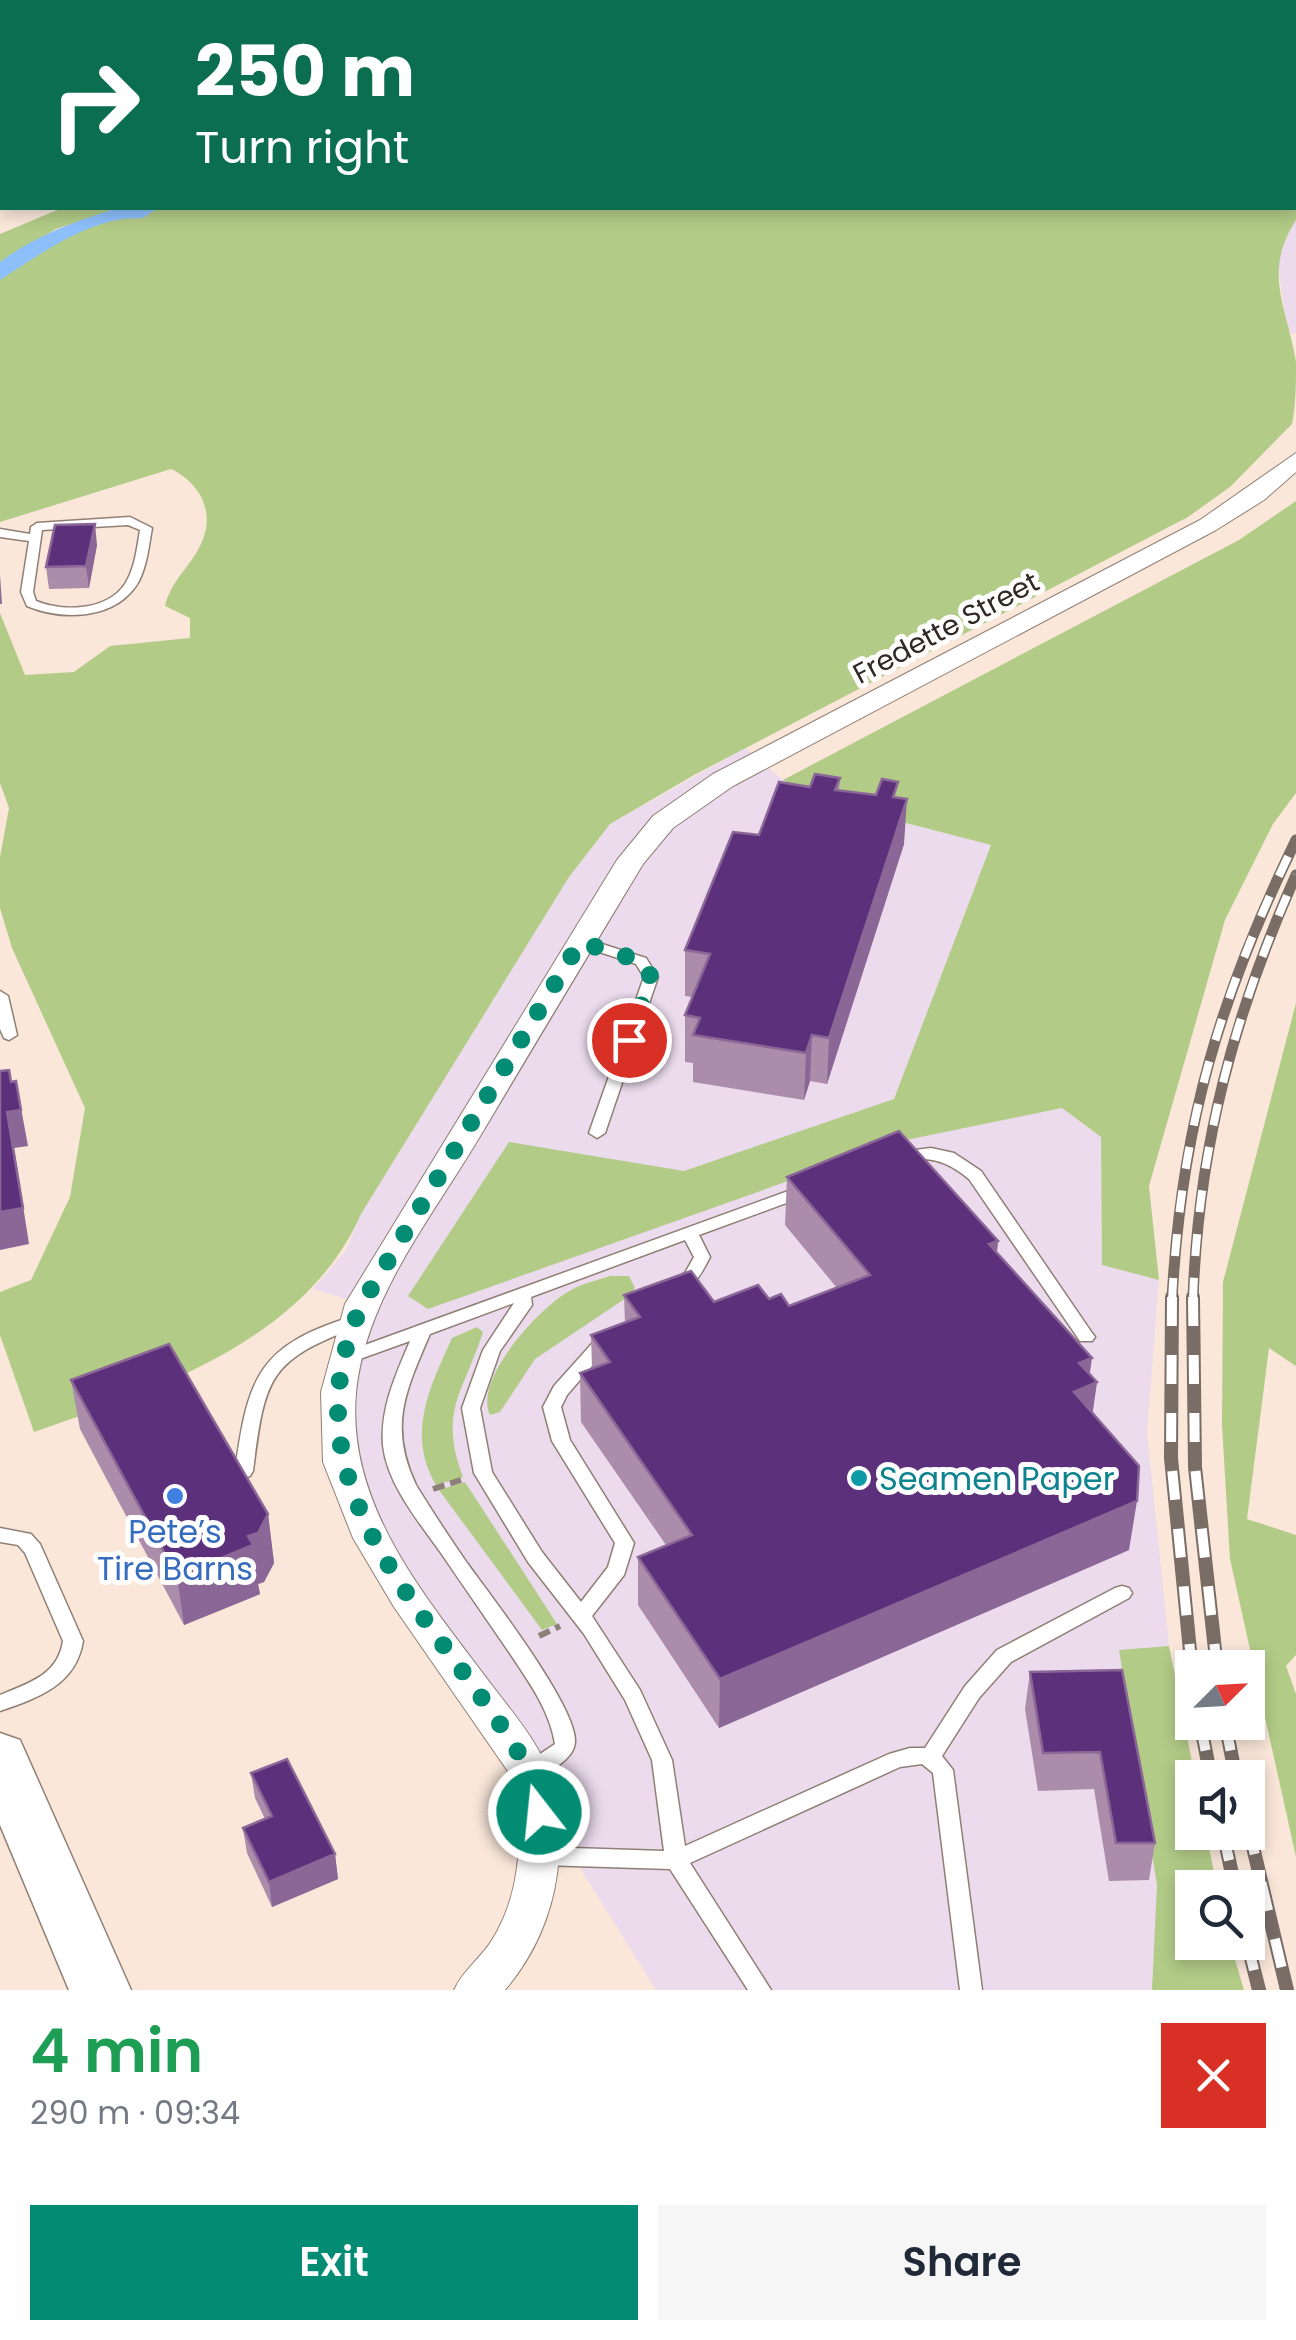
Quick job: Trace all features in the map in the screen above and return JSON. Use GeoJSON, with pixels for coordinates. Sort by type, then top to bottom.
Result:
{"type":"FeatureCollection","features":[{"type":"Feature","properties":{"kind":"main road"},"geometry":{"type":"LineString","coordinates":[[0,1756],[100,1990]]}},
{"type":"Feature","properties":{"kind":"street","name":"Fredette Street"},"geometry":{"type":"LineString","coordinates":[[529,1772],[356,1507],[346,1481],[338,1437],[354,1322],[580,942],[632,858],[663,822],[723,780],[1208,525],[1256,495],[1296,460]]}},
{"type":"Feature","properties":{"kind":"street"},"geometry":{"type":"LineString","coordinates":[[476,1990],[499,1965],[524,1923],[538,1856],[539,1812],[529,1772]]}},
{"type":"Feature","properties":{"kind":"lane"},"geometry":{"type":"LineString","coordinates":[[130,521],[146,528],[134,579],[126,591],[106,604],[79,610],[46,610],[31,603],[27,592],[34,538],[37,527],[52,524],[130,521]]}},
{"type":"Feature","properties":{"kind":"lane"},"geometry":{"type":"LineString","coordinates":[[0,533],[34,538]]}},
{"type":"Feature","properties":{"kind":"lane"},"geometry":{"type":"LineString","coordinates":[[580,942],[641,961],[651,977],[597,1133]]}},
{"type":"Feature","properties":{"kind":"lane"},"geometry":{"type":"LineString","coordinates":[[0,996],[9,1034]]}},
{"type":"Feature","properties":{"kind":"lane"},"geometry":{"type":"LineString","coordinates":[[873,1166],[932,1151],[958,1160],[976,1175],[1086,1338]]}},
{"type":"Feature","properties":{"kind":"lane"},"geometry":{"type":"LineString","coordinates":[[346,1358],[818,1186]]}},
{"type":"Feature","properties":{"kind":"lane"},"geometry":{"type":"LineString","coordinates":[[656,1299],[700,1266],[699,1246],[689,1232]]}},
{"type":"Feature","properties":{"kind":"lane"},"geometry":{"type":"LineString","coordinates":[[522,1292],[523,1305],[492,1350],[471,1408],[483,1473],[535,1557],[582,1617],[633,1696],[662,1760],[676,1860],[760,1990]]}},
{"type":"Feature","properties":{"kind":"lane"},"geometry":{"type":"LineString","coordinates":[[244,1471],[252,1405],[274,1362],[305,1339],[354,1322]]}},
{"type":"Feature","properties":{"kind":"lane"},"geometry":{"type":"LineString","coordinates":[[582,1617],[617,1570],[625,1543],[561,1441],[552,1407],[583,1363],[622,1326]]}},
{"type":"Feature","properties":{"kind":"lane"},"geometry":{"type":"LineString","coordinates":[[424,1328],[396,1405],[394,1457],[410,1496],[516,1646],[566,1735],[563,1750],[529,1772]]}},
{"type":"Feature","properties":{"kind":"lane"},"geometry":{"type":"LineString","coordinates":[[0,1535],[24,1539],[33,1549],[74,1640],[73,1656],[60,1674],[0,1703]]}},
{"type":"Feature","properties":{"kind":"lane"},"geometry":{"type":"LineString","coordinates":[[931,1756],[972,1692],[1004,1656],[1122,1593]]}},
{"type":"Feature","properties":{"kind":"lane"},"geometry":{"type":"LineString","coordinates":[[538,1856],[676,1860],[896,1760],[918,1754],[931,1756],[943,1770],[972,1990]]}},
{"type":"Feature","properties":{"kind":"path"},"geometry":{"type":"LineString","coordinates":[[410,1496],[483,1473]]}},
{"type":"Feature","properties":{"kind":"path"},"geometry":{"type":"LineString","coordinates":[[516,1646],[582,1617]]}},
{"type":"Feature","properties":{"kind":"shaded area"},"geometry":{"type":"Polygon","coordinates":[[[1296,220],[1296,333],[1288,333],[1278,265],[1281,244],[1296,220]]]}},
{"type":"Feature","properties":{"kind":"shaded area"},"geometry":{"type":"Polygon","coordinates":[[[745,748],[783,780],[821,801],[991,845],[894,1099],[901,1140],[1063,1108],[1101,1137],[1102,1265],[1159,1280],[1147,1432],[1175,1676],[1175,1740],[1188,1740],[1192,1760],[1175,1760],[1175,1850],[1209,1850],[1214,1870],[1175,1870],[1175,1960],[1235,1960],[1244,1990],[656,1990],[423,1616],[346,1481],[362,1304],[313,1289],[346,1250],[361,1214],[569,877],[610,824],[745,748]]]}},
{"type":"Feature","properties":{"kind":"green space"},"geometry":{"type":"Polygon","coordinates":[[[57,210],[112,210],[56,229],[0,262],[0,234],[57,210]]]}},
{"type":"Feature","properties":{"kind":"green space"},"geometry":{"type":"Polygon","coordinates":[[[133,210],[1296,210],[1296,220],[1280,257],[1279,273],[1296,362],[1292,424],[1230,487],[1188,517],[694,775],[610,824],[569,877],[336,1258],[303,1296],[265,1328],[222,1355],[129,1398],[34,1432],[0,1335],[0,1292],[31,1280],[70,1197],[85,1108],[12,948],[0,908],[0,857],[9,808],[0,783],[0,613],[25,675],[74,672],[110,646],[190,638],[190,618],[165,606],[172,588],[199,548],[207,517],[196,489],[171,469],[0,522],[0,272],[49,238],[133,210]]]}},
{"type":"Feature","properties":{"kind":"green space"},"geometry":{"type":"Polygon","coordinates":[[[1296,501],[1296,793],[1273,824],[1225,920],[1149,1186],[1159,1280],[1102,1265],[1101,1137],[1062,1108],[901,1141],[428,1309],[408,1296],[509,1142],[684,1171],[894,1099],[991,845],[821,801],[783,780],[1239,540],[1296,501]]]}},
{"type":"Feature","properties":{"kind":"green space"},"geometry":{"type":"Polygon","coordinates":[[[1296,1003],[1296,1366],[1269,1348],[1247,1519],[1296,1535],[1296,1655],[1286,1666],[1296,1694],[1296,1857],[1265,1717],[1265,1650],[1250,1650],[1230,1559],[1222,1425],[1223,1282],[1296,1003]]]}},
{"type":"Feature","properties":{"kind":"green space"},"geometry":{"type":"Polygon","coordinates":[[[610,1276],[629,1276],[635,1288],[629,1296],[535,1359],[500,1412],[490,1415],[487,1400],[491,1384],[525,1330],[566,1293],[610,1276]]]}},
{"type":"Feature","properties":{"kind":"green space"},"geometry":{"type":"Polygon","coordinates":[[[477,1327],[483,1332],[453,1418],[456,1454],[463,1477],[436,1485],[423,1447],[424,1411],[452,1338],[477,1327]]]}},
{"type":"Feature","properties":{"kind":"green space"},"geometry":{"type":"Polygon","coordinates":[[[465,1482],[557,1624],[542,1630],[439,1490],[465,1482]]]}},
{"type":"Feature","properties":{"kind":"green space"},"geometry":{"type":"Polygon","coordinates":[[[1169,1646],[1175,1676],[1175,1740],[1188,1740],[1192,1760],[1175,1760],[1175,1850],[1209,1850],[1214,1870],[1175,1870],[1175,1960],[1235,1960],[1244,1990],[1152,1990],[1157,1885],[1119,1650],[1169,1646]]]}},
{"type":"Feature","properties":{"kind":"water"},"geometry":{"type":"Polygon","coordinates":[[[112,210],[155,210],[143,218],[87,229],[0,280],[0,262],[14,252],[112,210]]]}},
{"type":"Feature","properties":{"kind":"building"},"geometry":{"type":"Polygon","coordinates":[[[95,524],[86,566],[46,567],[55,525],[95,524]]]}},
{"type":"Feature","properties":{"kind":"building"},"geometry":{"type":"Polygon","coordinates":[[[815,774],[840,778],[835,790],[876,795],[882,779],[898,782],[893,797],[907,799],[829,1038],[812,1035],[806,1053],[693,1035],[700,1018],[685,1015],[710,954],[685,950],[733,832],[759,835],[779,782],[810,787],[815,774]]]}},
{"type":"Feature","properties":{"kind":"building"},"geometry":{"type":"Polygon","coordinates":[[[9,1070],[11,1082],[16,1081],[21,1110],[7,1112],[23,1208],[0,1212],[0,1071],[9,1070]]]}},
{"type":"Feature","properties":{"kind":"building","name":"Seamen Paper"},"geometry":{"type":"Polygon","coordinates":[[[899,1131],[998,1241],[989,1244],[1092,1358],[1079,1363],[1097,1382],[1074,1392],[1139,1466],[1137,1501],[720,1679],[638,1557],[692,1535],[580,1373],[610,1362],[591,1335],[640,1317],[624,1295],[691,1271],[714,1302],[758,1285],[769,1299],[781,1294],[789,1306],[870,1275],[787,1177],[899,1131]]]}},
{"type":"Feature","properties":{"kind":"building","name":"Pete’s Tire Barns"},"geometry":{"type":"Polygon","coordinates":[[[169,1344],[268,1514],[258,1533],[248,1536],[253,1545],[177,1576],[71,1380],[169,1344]]]}},
{"type":"Feature","properties":{"kind":"building"},"geometry":{"type":"Polygon","coordinates":[[[1122,1670],[1155,1843],[1116,1843],[1100,1752],[1043,1753],[1030,1672],[1122,1670]]]}},
{"type":"Feature","properties":{"kind":"building"},"geometry":{"type":"Polygon","coordinates":[[[287,1759],[335,1854],[269,1882],[243,1828],[272,1816],[251,1773],[287,1759]]]}},
{"type":"Feature","properties":{"kind":"railway"},"geometry":{"type":"LineString","coordinates":[[1172,1300],[1184,1176],[1209,1063],[1246,953],[1296,840]]}},
{"type":"Feature","properties":{"kind":"railway"},"geometry":{"type":"LineString","coordinates":[[1193,1299],[1202,1189],[1223,1082],[1254,979],[1296,875]]}},
{"type":"Feature","properties":{"kind":"railway"},"geometry":{"type":"LineString","coordinates":[[1172,1297],[1171,1458],[1190,1650]]}},
{"type":"Feature","properties":{"kind":"railway"},"geometry":{"type":"LineString","coordinates":[[1193,1299],[1195,1467],[1215,1650]]}},
{"type":"Feature","properties":{"kind":"railway"},"geometry":{"type":"LineString","coordinates":[[1204,1740],[1207,1760]]}},
{"type":"Feature","properties":{"kind":"railway"},"geometry":{"type":"LineString","coordinates":[[1229,1740],[1232,1760]]}},
{"type":"Feature","properties":{"kind":"railway"},"geometry":{"type":"LineString","coordinates":[[1227,1850],[1231,1870]]}},
{"type":"Feature","properties":{"kind":"railway"},"geometry":{"type":"LineString","coordinates":[[1254,1850],[1287,1990]]}},
{"type":"Feature","properties":{"kind":"railway"},"geometry":{"type":"LineString","coordinates":[[1252,1960],[1259,1990]]}},
{"type":"Feature","properties":{"kind":"place","name":"Seamen Paper"},"geometry":{"type":"Point","coordinates":[859,1478]}},
{"type":"Feature","properties":{"kind":"place","name":"Pete’s Tire Barns"},"geometry":{"type":"Point","coordinates":[175,1496]}},
{"type":"Feature","properties":{"kind":"route"},"geometry":{"type":"LineString","coordinates":[[539,1812],[536,1792],[518,1752],[424,1616],[356,1507],[340,1452],[340,1390],[354,1322],[362,1304],[580,942],[620,951],[641,961],[651,977],[629,1040]]}}]}
